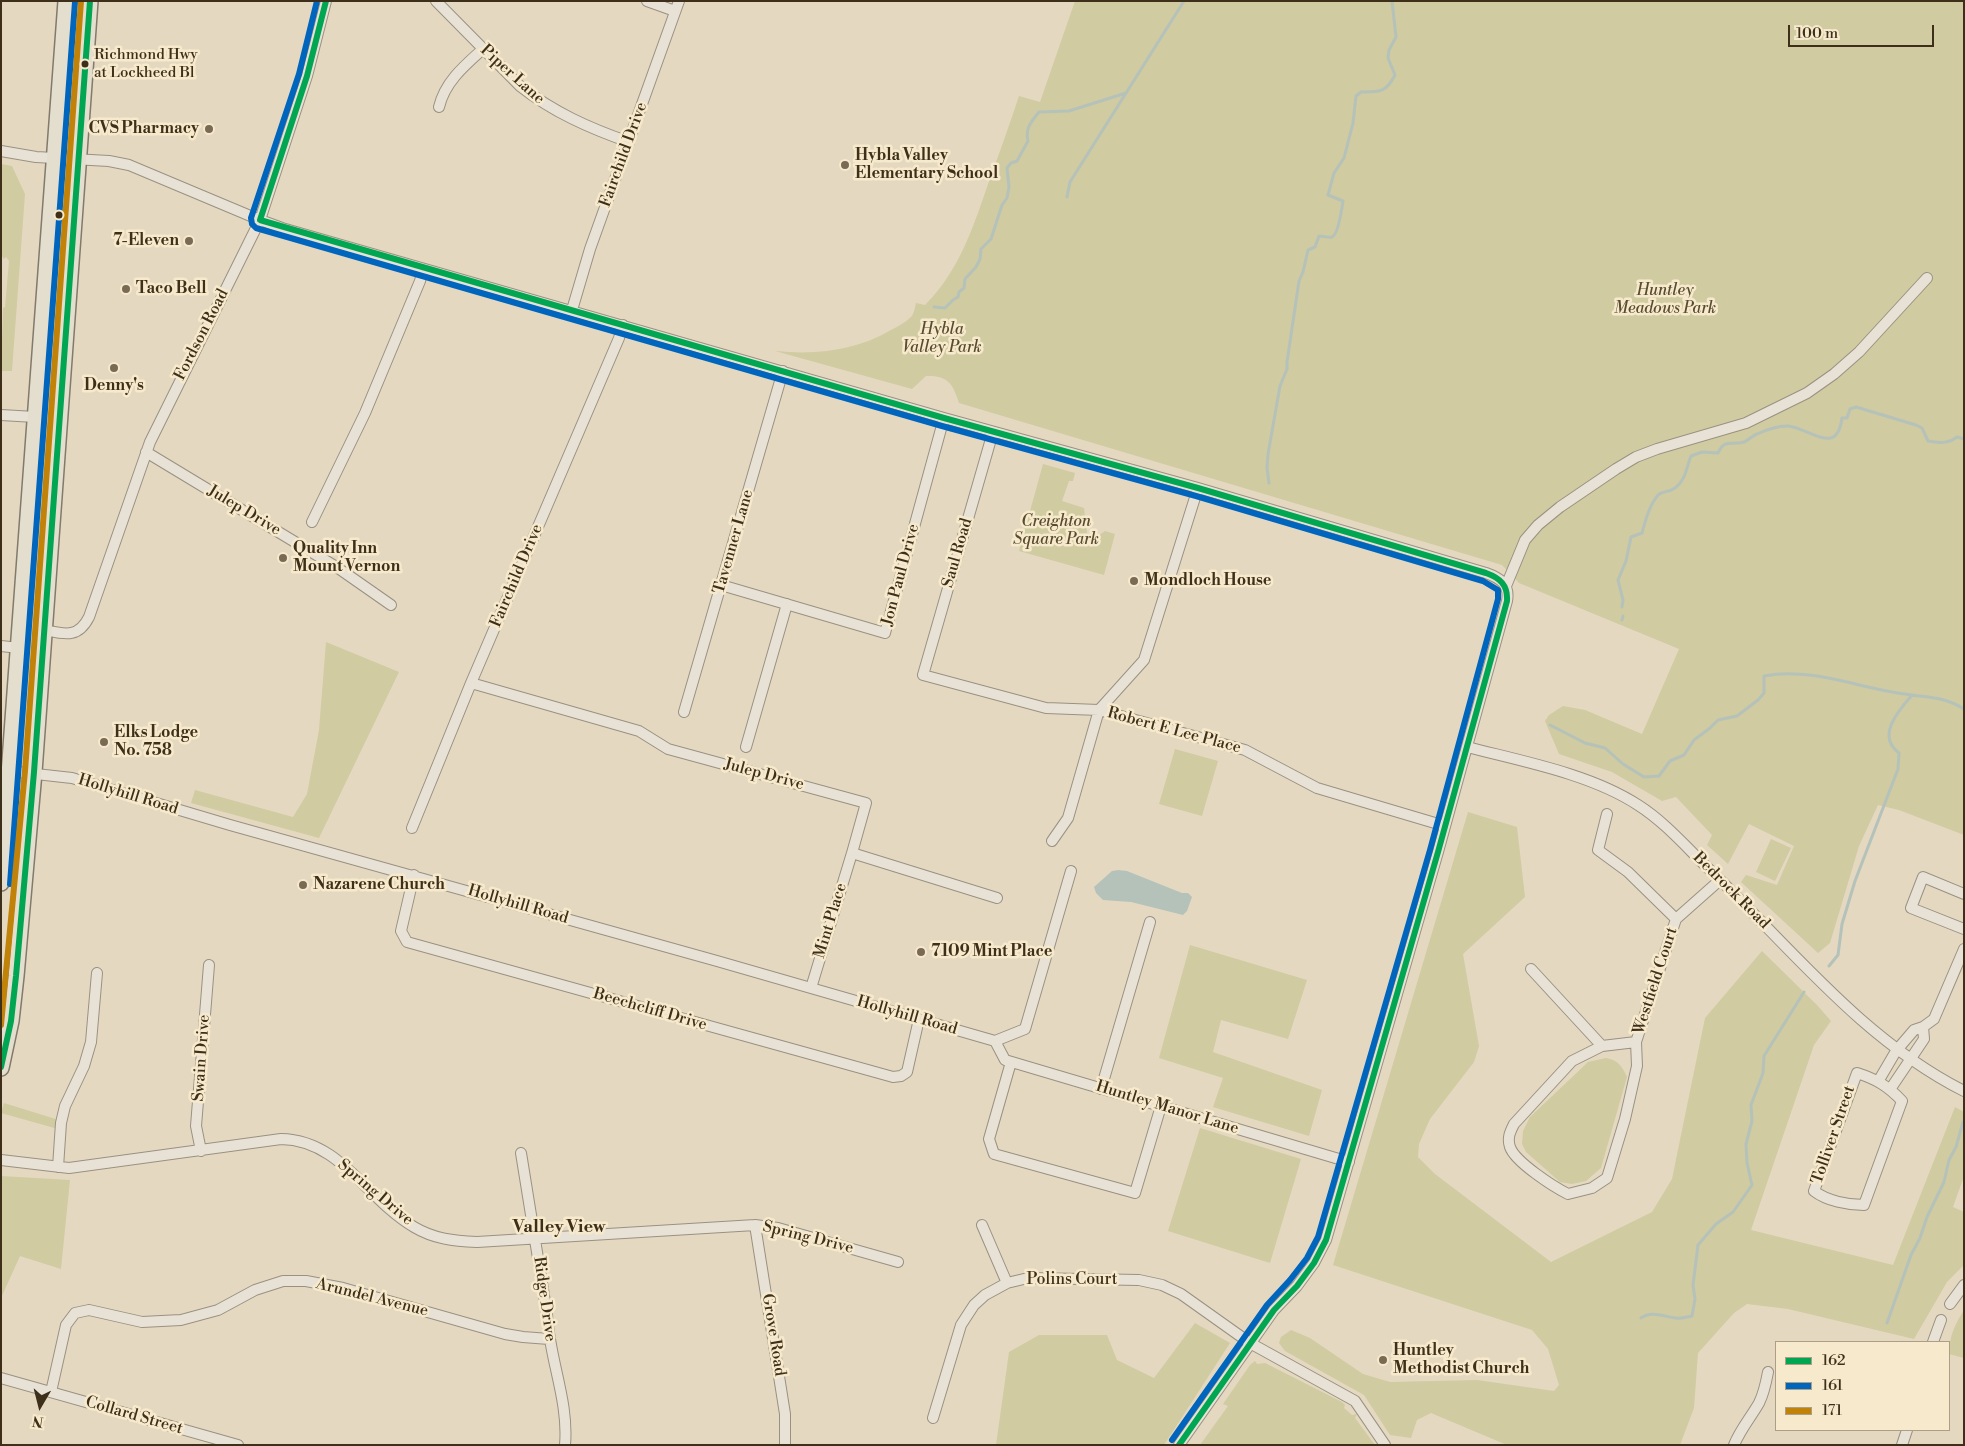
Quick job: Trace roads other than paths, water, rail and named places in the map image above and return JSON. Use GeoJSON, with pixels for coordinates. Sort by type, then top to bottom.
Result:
{"type":"FeatureCollection","features":[{"type":"Feature","properties":{"kind":"highway"},"geometry":{"type":"LineString","coordinates":[[2,876],[66,1]]}},
{"type":"Feature","properties":{"kind":"highway"},"geometry":{"type":"LineString","coordinates":[[1,1068],[16,976],[34,772],[77,158],[90,1]]}},
{"type":"Feature","properties":{"kind":"street","name":"Fordson Road"},"geometry":{"type":"LineString","coordinates":[[44,630],[65,634],[75,632],[84,627],[146,452],[159,422],[260,220],[308,76],[326,1]]}},
{"type":"Feature","properties":{"kind":"street","name":"Piper Lane"},"geometry":{"type":"LineString","coordinates":[[436,1],[520,86],[546,105],[587,127],[629,142]]}},
{"type":"Feature","properties":{"kind":"street"},"geometry":{"type":"LineString","coordinates":[[648,1],[677,6]]}},
{"type":"Feature","properties":{"kind":"street","name":"Fairchild Drive"},"geometry":{"type":"LineString","coordinates":[[572,310],[590,249],[677,6]]}},
{"type":"Feature","properties":{"kind":"street"},"geometry":{"type":"LineString","coordinates":[[439,107],[441,98],[453,78],[483,50]]}},
{"type":"Feature","properties":{"kind":"street"},"geometry":{"type":"LineString","coordinates":[[1,151],[36,157],[77,158],[130,165],[260,220],[423,269],[572,310],[944,418],[1198,488],[1500,578],[1506,586],[1507,601],[1445,826],[1321,1252],[1297,1286],[1274,1310],[1179,1445]]}},
{"type":"Feature","properties":{"kind":"street"},"geometry":{"type":"LineString","coordinates":[[312,522],[365,413],[420,281],[423,269]]}},
{"type":"Feature","properties":{"kind":"street"},"geometry":{"type":"LineString","coordinates":[[1506,586],[1526,540],[1538,525],[1560,507],[1616,469],[1636,458],[1657,449],[1746,423],[1807,394],[1859,352],[1928,278]]}},
{"type":"Feature","properties":{"kind":"street","name":"Fairchild Drive"},"geometry":{"type":"LineString","coordinates":[[412,828],[471,683],[623,325]]}},
{"type":"Feature","properties":{"kind":"street","name":"Tavenner Lane"},"geometry":{"type":"LineString","coordinates":[[684,712],[783,371]]}},
{"type":"Feature","properties":{"kind":"street"},"geometry":{"type":"LineString","coordinates":[[1,415],[35,417]]}},
{"type":"Feature","properties":{"kind":"street","name":"Jon Paul Drive"},"geometry":{"type":"LineString","coordinates":[[721,585],[885,633],[944,418]]}},
{"type":"Feature","properties":{"kind":"street","name":"Saul Road"},"geometry":{"type":"LineString","coordinates":[[923,675],[993,432]]}},
{"type":"Feature","properties":{"kind":"street","name":"Julep Drive"},"geometry":{"type":"LineString","coordinates":[[146,452],[338,568],[391,605]]}},
{"type":"Feature","properties":{"kind":"street"},"geometry":{"type":"LineString","coordinates":[[1052,840],[1068,818],[1099,710],[1144,660],[1198,488]]}},
{"type":"Feature","properties":{"kind":"street"},"geometry":{"type":"LineString","coordinates":[[746,747],[787,604]]}},
{"type":"Feature","properties":{"kind":"street"},"geometry":{"type":"LineString","coordinates":[[1,646],[19,648]]}},
{"type":"Feature","properties":{"kind":"street","name":"Robert E Lee Place"},"geometry":{"type":"LineString","coordinates":[[923,675],[1046,708],[1099,710],[1245,750],[1317,788],[1445,826]]}},
{"type":"Feature","properties":{"kind":"street","name":"Julep Drive"},"geometry":{"type":"LineString","coordinates":[[471,683],[639,731],[668,749],[866,803],[852,853]]}},
{"type":"Feature","properties":{"kind":"street","name":"Bedrock Road"},"geometry":{"type":"LineString","coordinates":[[1467,747],[1586,779],[1612,790],[1653,816],[1720,880],[1837,998],[1896,1051],[1964,1091]]}},
{"type":"Feature","properties":{"kind":"street","name":"Hollyhill Road"},"geometry":{"type":"LineString","coordinates":[[9,770],[72,778],[230,825],[414,875],[995,1041]]}},
{"type":"Feature","properties":{"kind":"street"},"geometry":{"type":"LineString","coordinates":[[1606,814],[1598,850],[1628,872],[1676,919]]}},
{"type":"Feature","properties":{"kind":"street"},"geometry":{"type":"LineString","coordinates":[[852,853],[997,898]]}},
{"type":"Feature","properties":{"kind":"street","name":"Mint Place"},"geometry":{"type":"LineString","coordinates":[[811,988],[852,853]]}},
{"type":"Feature","properties":{"kind":"street"},"geometry":{"type":"LineString","coordinates":[[1071,871],[1025,1029],[995,1041],[1005,1060],[1011,1062],[989,1139],[994,1154],[1135,1193],[1161,1106]]}},
{"type":"Feature","properties":{"kind":"street","name":"Beechcliff Drive"},"geometry":{"type":"LineString","coordinates":[[414,875],[400,931],[407,942],[893,1077],[901,1076],[906,1072],[919,1019]]}},
{"type":"Feature","properties":{"kind":"street"},"geometry":{"type":"LineString","coordinates":[[1964,894],[1923,877],[1911,908],[1964,929]]}},
{"type":"Feature","properties":{"kind":"street","name":"Westfield Court"},"geometry":{"type":"LineString","coordinates":[[1636,1042],[1602,1046],[1572,1061],[1514,1124],[1508,1136],[1510,1147],[1515,1156],[1551,1185],[1568,1194],[1592,1188],[1607,1178],[1625,1119],[1637,1066],[1636,1042],[1676,919],[1720,880]]}},
{"type":"Feature","properties":{"kind":"street"},"geometry":{"type":"LineString","coordinates":[[1101,1088],[1150,922]]}},
{"type":"Feature","properties":{"kind":"street","name":"Tolliver Street"},"geometry":{"type":"LineString","coordinates":[[1878,1080],[1896,1051],[1914,1030],[1934,1019],[1964,949]]}},
{"type":"Feature","properties":{"kind":"street","name":"Swain Drive"},"geometry":{"type":"LineString","coordinates":[[201,1151],[196,1126],[209,965]]}},
{"type":"Feature","properties":{"kind":"street"},"geometry":{"type":"LineString","coordinates":[[1531,969],[1602,1046]]}},
{"type":"Feature","properties":{"kind":"street"},"geometry":{"type":"LineString","coordinates":[[58,1167],[61,1123],[65,1106],[84,1066],[91,1042],[97,973]]}},
{"type":"Feature","properties":{"kind":"street"},"geometry":{"type":"LineString","coordinates":[[1891,1088],[1924,1039],[1922,1027]]}},
{"type":"Feature","properties":{"kind":"street","name":"Huntley Manor Lane"},"geometry":{"type":"LineString","coordinates":[[1011,1062],[1348,1162]]}},
{"type":"Feature","properties":{"kind":"street","name":"Tolliver Street"},"geometry":{"type":"LineString","coordinates":[[1857,1073],[1878,1080],[1891,1088],[1902,1101],[1864,1205],[1856,1205],[1823,1197],[1814,1191],[1815,1186],[1857,1073]]}},
{"type":"Feature","properties":{"kind":"street","name":"Spring Drive"},"geometry":{"type":"LineString","coordinates":[[1,1160],[58,1167],[89,1166],[281,1139],[305,1142],[329,1154],[403,1220],[428,1234],[456,1241],[477,1242],[755,1225],[778,1228],[898,1262]]}},
{"type":"Feature","properties":{"kind":"street","name":"Ridge Drive"},"geometry":{"type":"LineString","coordinates":[[521,1153],[547,1314],[549,1339],[562,1406],[565,1445]]}},
{"type":"Feature","properties":{"kind":"street","name":"Grove Road"},"geometry":{"type":"LineString","coordinates":[[755,1225],[785,1414],[785,1445]]}},
{"type":"Feature","properties":{"kind":"street"},"geometry":{"type":"LineString","coordinates":[[982,1225],[1007,1283]]}},
{"type":"Feature","properties":{"kind":"street","name":"Polins Court"},"geometry":{"type":"LineString","coordinates":[[933,1418],[961,1325],[985,1294],[1007,1283],[1028,1278],[1139,1280],[1162,1285],[1181,1294],[1250,1343],[1355,1401],[1385,1445]]}},
{"type":"Feature","properties":{"kind":"street","name":"Arundel Avenue"},"geometry":{"type":"LineString","coordinates":[[51,1392],[66,1325],[75,1313],[89,1310],[142,1322],[181,1320],[218,1310],[255,1290],[283,1281],[306,1281],[343,1288],[505,1334],[549,1339]]}},
{"type":"Feature","properties":{"kind":"street"},"geometry":{"type":"LineString","coordinates":[[1950,1304],[1964,1284]]}},
{"type":"Feature","properties":{"kind":"street"},"geometry":{"type":"LineString","coordinates":[[1933,1341],[1942,1320]]}},
{"type":"Feature","properties":{"kind":"street"},"geometry":{"type":"LineString","coordinates":[[1734,1445],[1741,1430],[1759,1403],[1765,1390],[1768,1372]]}},
{"type":"Feature","properties":{"kind":"street","name":"Collard Street"},"geometry":{"type":"LineString","coordinates":[[1,1378],[238,1445]]}},
{"type":"Feature","properties":{"kind":"street"},"geometry":{"type":"LineString","coordinates":[[1902,1445],[1907,1431]]}},
{"type":"Feature","properties":{"kind":"waterway"},"geometry":{"type":"LineString","coordinates":[[1067,197],[1070,182],[1184,1]]}},
{"type":"Feature","properties":{"kind":"waterway"},"geometry":{"type":"LineString","coordinates":[[1269,483],[1268,454],[1280,386],[1287,369],[1299,281],[1308,250],[1315,247],[1319,236],[1332,237],[1338,227],[1343,201],[1328,195],[1334,173],[1344,158],[1353,123],[1356,96],[1361,92],[1377,91],[1385,88],[1395,75],[1388,58],[1389,50],[1396,37],[1392,1]]}},
{"type":"Feature","properties":{"kind":"waterway"},"geometry":{"type":"LineString","coordinates":[[934,307],[945,308],[958,297],[959,292],[964,288],[965,279],[976,267],[980,259],[981,249],[991,239],[1002,205],[1007,198],[1009,187],[1007,168],[1011,163],[1017,161],[1028,141],[1027,132],[1029,125],[1039,112],[1069,111],[1126,93]]}},
{"type":"Feature","properties":{"kind":"waterway"},"geometry":{"type":"LineString","coordinates":[[1622,607],[1623,600],[1618,580],[1626,561],[1631,537],[1642,533],[1649,511],[1657,496],[1679,485],[1691,456],[1702,452],[1718,453],[1726,444],[1744,442],[1755,435],[1783,426],[1828,438],[1834,436],[1839,430],[1842,418],[1847,418],[1850,409],[1856,407],[1916,425],[1922,428],[1928,441],[1943,442],[1957,437],[1964,439]]}},
{"type":"Feature","properties":{"kind":"waterway"},"geometry":{"type":"LineString","coordinates":[[1622,620],[1623,616]]}},
{"type":"Feature","properties":{"kind":"waterway"},"geometry":{"type":"LineString","coordinates":[[1550,725],[1585,743],[1605,748],[1623,764],[1644,777],[1659,776],[1670,761],[1684,755],[1694,740],[1718,720],[1737,716],[1758,700],[1764,693],[1764,676],[1782,674],[1817,676],[1887,691],[1942,700],[1964,709]]}},
{"type":"Feature","properties":{"kind":"waterway"},"geometry":{"type":"LineString","coordinates":[[1829,966],[1838,955],[1842,924],[1855,881],[1898,769],[1899,753],[1892,746],[1889,739],[1889,731],[1901,708],[1912,695]]}},
{"type":"Feature","properties":{"kind":"waterway"},"geometry":{"type":"LineString","coordinates":[[1641,1318],[1649,1314],[1678,1318],[1692,1316],[1695,1299],[1693,1285],[1698,1245],[1716,1224],[1733,1212],[1752,1185],[1747,1163],[1746,1144],[1752,1121],[1751,1105],[1763,1073],[1764,1056],[1804,992]]}},
{"type":"Feature","properties":{"kind":"waterway"},"geometry":{"type":"LineString","coordinates":[[1887,1323],[1911,1255],[1944,1182],[1949,1160],[1956,1147],[1963,1122]]}},
{"type":"Feature","properties":{"kind":"place","name":"Richmond Hwy at Lockheed Bl"},"geometry":{"type":"Point","coordinates":[85,64]}},
{"type":"Feature","properties":{"kind":"place","name":"CVS Pharmacy"},"geometry":{"type":"Point","coordinates":[209,129]}},
{"type":"Feature","properties":{"kind":"place","name":"Hybla Valley Elementary School"},"geometry":{"type":"Point","coordinates":[845,165]}},
{"type":"Feature","properties":{"kind":"place","name":"7-Eleven"},"geometry":{"type":"Point","coordinates":[189,241]}},
{"type":"Feature","properties":{"kind":"place","name":"Taco Bell"},"geometry":{"type":"Point","coordinates":[126,289]}},
{"type":"Feature","properties":{"kind":"place","name":"Denny's"},"geometry":{"type":"Point","coordinates":[114,368]}},
{"type":"Feature","properties":{"kind":"place","name":"Quality Inn Mount Vernon"},"geometry":{"type":"Point","coordinates":[283,558]}},
{"type":"Feature","properties":{"kind":"place","name":"Mondloch House"},"geometry":{"type":"Point","coordinates":[1134,581]}},
{"type":"Feature","properties":{"kind":"place","name":"Elks Lodge No. 758"},"geometry":{"type":"Point","coordinates":[104,742]}},
{"type":"Feature","properties":{"kind":"place","name":"Nazarene Church"},"geometry":{"type":"Point","coordinates":[303,885]}},
{"type":"Feature","properties":{"kind":"place","name":"7109 Mint Place"},"geometry":{"type":"Point","coordinates":[921,952]}},
{"type":"Feature","properties":{"kind":"place","name":"Huntley Methodist Church"},"geometry":{"type":"Point","coordinates":[1383,1360]}},
{"type":"Feature","properties":{"kind":"district","name":"Valley View"},"geometry":{"type":"Point","coordinates":[559,1228]}},
{"type":"Feature","properties":{"kind":"park label","name":"Huntley Meadows Park"},"geometry":{"type":"Point","coordinates":[1665,300]}},
{"type":"Feature","properties":{"kind":"park label","name":"Hybla Valley Park"},"geometry":{"type":"Point","coordinates":[942,339]}},
{"type":"Feature","properties":{"kind":"park label","name":"Creighton Square Park"},"geometry":{"type":"Point","coordinates":[1056,531]}}]}
